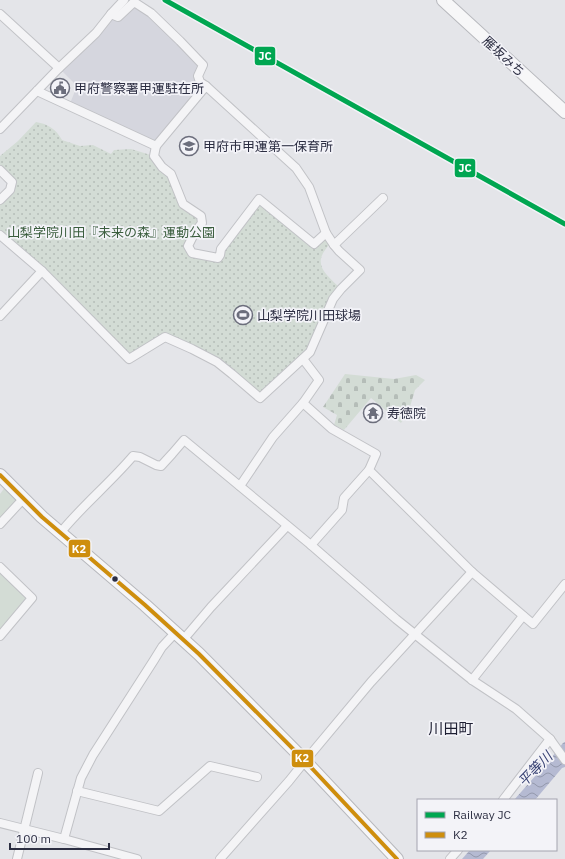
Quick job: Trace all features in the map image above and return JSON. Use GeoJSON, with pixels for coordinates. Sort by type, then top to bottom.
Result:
{"type":"FeatureCollection","features":[{"type":"Feature","properties":{"kind":"highway","name":"雁坂みち"},"geometry":{"type":"LineString","coordinates":[[443,0],[565,112]]}},
{"type":"Feature","properties":{"kind":"highway"},"geometry":{"type":"LineString","coordinates":[[0,475],[42,516],[145,605],[198,654],[305,761],[397,859]]}},
{"type":"Feature","properties":{"kind":"street"},"geometry":{"type":"LineString","coordinates":[[1,126],[96,33],[124,0]]}},
{"type":"Feature","properties":{"kind":"street"},"geometry":{"type":"LineString","coordinates":[[0,235],[42,270],[129,359],[164,337],[217,362],[260,398],[310,352],[333,299],[360,270],[338,251],[326,233],[309,187],[296,168],[200,82],[198,76],[203,65],[180,41],[151,13],[134,2],[118,17],[111,14]]}},
{"type":"Feature","properties":{"kind":"street"},"geometry":{"type":"LineString","coordinates":[[0,14],[59,68]]}},
{"type":"Feature","properties":{"kind":"street"},"geometry":{"type":"LineString","coordinates":[[206,86],[156,146],[154,156],[162,167],[171,174],[183,204],[201,216],[202,223],[195,232],[188,246],[192,253],[218,258],[221,249],[259,199],[314,244],[326,233]]}},
{"type":"Feature","properties":{"kind":"street"},"geometry":{"type":"LineString","coordinates":[[37,91],[156,146]]}},
{"type":"Feature","properties":{"kind":"street"},"geometry":{"type":"LineString","coordinates":[[0,170],[12,182],[10,190],[0,200]]}},
{"type":"Feature","properties":{"kind":"street"},"geometry":{"type":"LineString","coordinates":[[334,245],[383,198]]}},
{"type":"Feature","properties":{"kind":"street"},"geometry":{"type":"LineString","coordinates":[[0,316],[42,270]]}},
{"type":"Feature","properties":{"kind":"street"},"geometry":{"type":"LineString","coordinates":[[240,486],[273,437],[303,403],[319,380],[303,359]]}},
{"type":"Feature","properties":{"kind":"street"},"geometry":{"type":"LineString","coordinates":[[303,403],[332,429],[376,454],[369,470],[344,498],[342,510],[311,545]]}},
{"type":"Feature","properties":{"kind":"street"},"geometry":{"type":"LineString","coordinates":[[61,532],[133,456],[140,457],[156,466],[161,466],[184,440],[311,545],[396,619],[472,680],[516,709],[550,739],[565,760]]}},
{"type":"Feature","properties":{"kind":"street"},"geometry":{"type":"LineString","coordinates":[[369,470],[472,572],[532,624],[565,584]]}},
{"type":"Feature","properties":{"kind":"street"},"geometry":{"type":"LineString","coordinates":[[0,524],[24,498]]}},
{"type":"Feature","properties":{"kind":"street"},"geometry":{"type":"LineString","coordinates":[[64,839],[81,778],[93,755],[165,644],[179,636],[211,607],[287,526]]}},
{"type":"Feature","properties":{"kind":"street"},"geometry":{"type":"LineString","coordinates":[[0,567],[32,598],[0,636]]}},
{"type":"Feature","properties":{"kind":"street"},"geometry":{"type":"LineString","coordinates":[[220,859],[289,781],[371,682],[472,572]]}},
{"type":"Feature","properties":{"kind":"street"},"geometry":{"type":"LineString","coordinates":[[472,680],[523,616]]}},
{"type":"Feature","properties":{"kind":"street"},"geometry":{"type":"LineString","coordinates":[[503,799],[550,739]]}},
{"type":"Feature","properties":{"kind":"street"},"geometry":{"type":"LineString","coordinates":[[77,791],[159,811],[210,766],[257,777]]}},
{"type":"Feature","properties":{"kind":"street"},"geometry":{"type":"LineString","coordinates":[[17,859],[38,773]]}},
{"type":"Feature","properties":{"kind":"street"},"geometry":{"type":"LineString","coordinates":[[0,823],[137,859]]}},
{"type":"Feature","properties":{"kind":"street"},"geometry":{"type":"LineString","coordinates":[[450,859],[457,851]]}},
{"type":"Feature","properties":{"kind":"shaded area"},"geometry":{"type":"Polygon","coordinates":[[[134,2],[203,65],[198,76],[206,86],[156,146],[69,106],[77,86],[59,68],[111,14],[134,2]]]}},
{"type":"Feature","properties":{"kind":"green space","name":"山梨学院川田『未来の森』運動公園"},"geometry":{"type":"Polygon","coordinates":[[[36,122],[51,128],[62,140],[80,146],[93,145],[111,154],[114,150],[131,149],[154,156],[171,174],[183,204],[201,216],[188,246],[192,253],[218,258],[259,199],[314,244],[326,233],[331,243],[321,257],[322,268],[341,289],[310,352],[260,398],[232,374],[165,337],[129,359],[0,235],[0,202],[14,189],[0,167],[0,156],[18,141],[36,122]]]}},
{"type":"Feature","properties":{"kind":"green space"},"geometry":{"type":"Polygon","coordinates":[[[345,374],[394,379],[416,375],[425,380],[415,390],[409,410],[401,423],[371,398],[344,430],[334,425],[337,415],[323,407],[345,374]]]}},
{"type":"Feature","properties":{"kind":"green space"},"geometry":{"type":"Polygon","coordinates":[[[6,486],[20,500],[0,523],[0,494],[6,486]]]}},
{"type":"Feature","properties":{"kind":"green space"},"geometry":{"type":"Polygon","coordinates":[[[0,570],[27,597],[0,630],[0,570]]]}},
{"type":"Feature","properties":{"kind":"water"},"geometry":{"type":"Polygon","coordinates":[[[565,742],[565,767],[562,768],[536,799],[515,799],[552,757],[565,742]]]}},
{"type":"Feature","properties":{"kind":"water"},"geometry":{"type":"Polygon","coordinates":[[[469,851],[490,851],[483,859],[462,859],[469,851]]]}},
{"type":"Feature","properties":{"kind":"rail line","name":"JC"},"geometry":{"type":"LineString","coordinates":[[165,0],[565,224]]}},
{"type":"Feature","properties":{"kind":"transit line","name":"K2"},"geometry":{"type":"LineString","coordinates":[[0,475],[42,517],[145,605],[199,654],[305,761],[397,859]]}},
{"type":"Feature","properties":{"kind":"place","name":"甲府警察署甲運駐在所"},"geometry":{"type":"Point","coordinates":[60,88]}},
{"type":"Feature","properties":{"kind":"place","name":"甲府市甲運第一保育所"},"geometry":{"type":"Point","coordinates":[189,146]}},
{"type":"Feature","properties":{"kind":"place","name":"山梨学院川田球場"},"geometry":{"type":"Point","coordinates":[243,315]}},
{"type":"Feature","properties":{"kind":"place","name":"寿徳院"},"geometry":{"type":"Point","coordinates":[373,413]}},
{"type":"Feature","properties":{"kind":"district","name":"川田町"},"geometry":{"type":"Point","coordinates":[451,729]}},
{"type":"Feature","properties":{"kind":"water label","name":"平等川"},"geometry":{"type":"Point","coordinates":[535,769]}}]}
